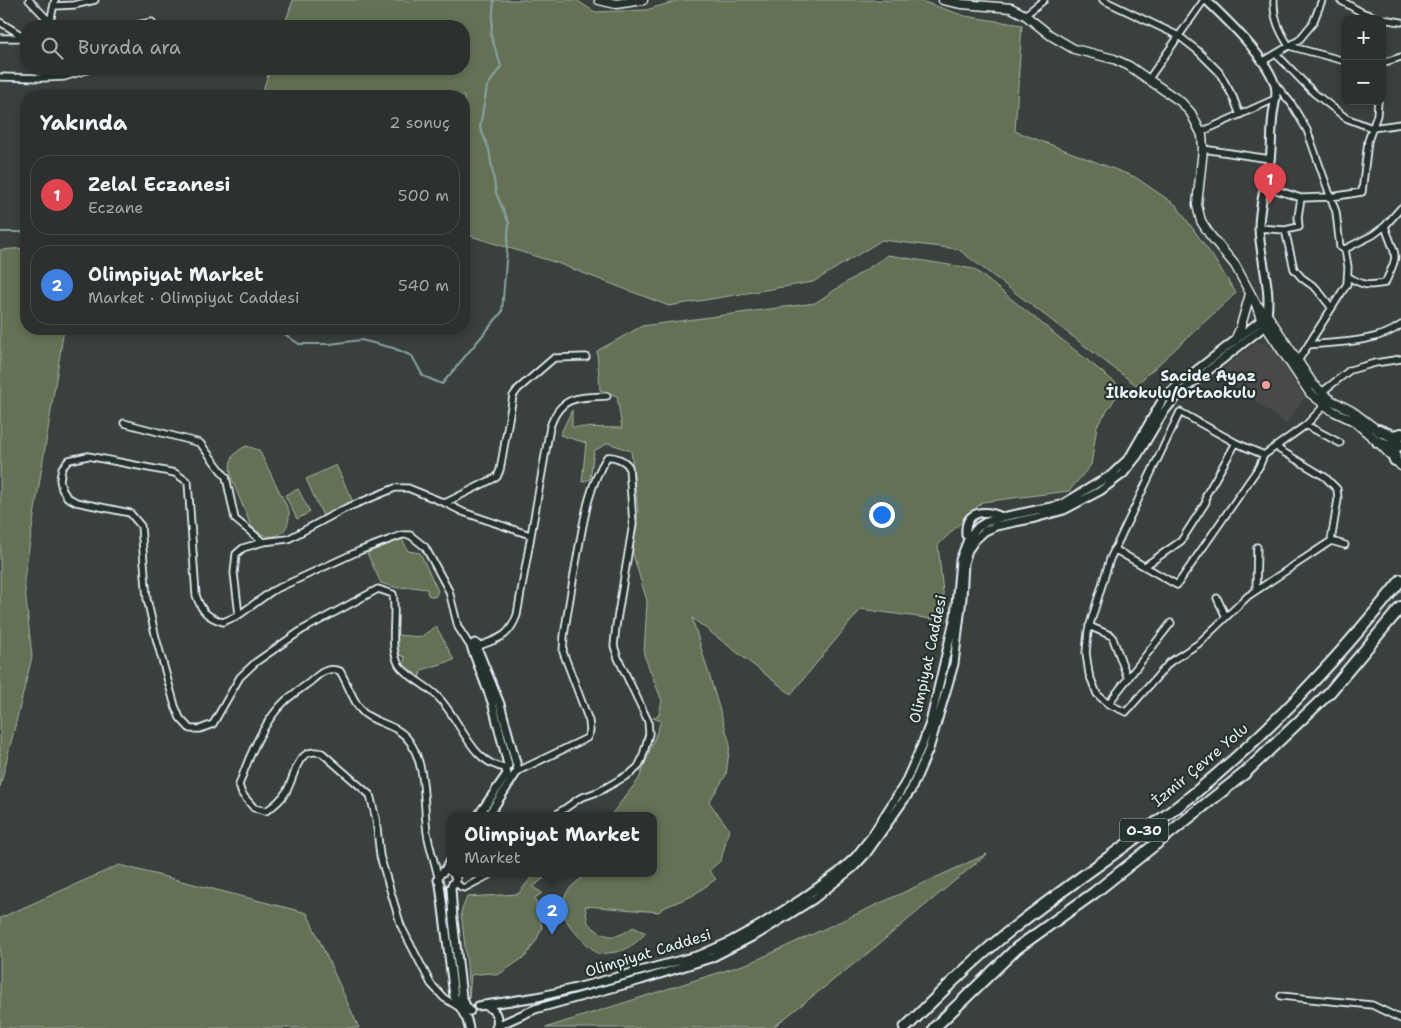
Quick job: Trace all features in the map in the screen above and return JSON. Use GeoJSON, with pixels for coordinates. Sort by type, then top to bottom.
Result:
{"type":"FeatureCollection","features":[{"type":"Feature","properties":{"kind":"highway"},"geometry":{"type":"LineString","coordinates":[[1378,430],[1393,436],[1401,434],[1398,446],[1398,463]]}},
{"type":"Feature","properties":{"kind":"highway"},"geometry":{"type":"LineString","coordinates":[[1378,442],[1398,446]]}},
{"type":"Feature","properties":{"kind":"highway"},"geometry":{"type":"LineString","coordinates":[[1370,619],[1401,573]]}},
{"type":"Feature","properties":{"kind":"highway","name":"İzmir Çevre Yolu"},"geometry":{"type":"LineString","coordinates":[[904,1028],[958,975],[1015,927],[1189,797],[1247,748],[1304,692],[1370,619],[1401,580]]}},
{"type":"Feature","properties":{"kind":"highway","name":"O-30"},"geometry":{"type":"LineString","coordinates":[[934,1028],[1017,948],[1094,893],[1245,773],[1329,693],[1401,607]]}},
{"type":"Feature","properties":{"kind":"highway"},"geometry":{"type":"LineString","coordinates":[[1382,630],[1401,614]]}},
{"type":"Feature","properties":{"kind":"main road"},"geometry":{"type":"LineString","coordinates":[[599,0],[616,4],[633,3],[643,0]]}},
{"type":"Feature","properties":{"kind":"main road"},"geometry":{"type":"LineString","coordinates":[[943,0],[983,7],[1011,8],[1025,15],[1050,35],[1074,49],[1114,59],[1129,66],[1180,102],[1191,113],[1202,135],[1203,149],[1197,205],[1201,221],[1210,235],[1236,265],[1265,320],[1310,393],[1325,405],[1354,422],[1378,442],[1398,463]]}},
{"type":"Feature","properties":{"kind":"main road"},"geometry":{"type":"LineString","coordinates":[[1235,340],[1250,294]]}},
{"type":"Feature","properties":{"kind":"main road"},"geometry":{"type":"LineString","coordinates":[[1265,320],[1298,361],[1313,384],[1331,400],[1352,410],[1398,446]]}},
{"type":"Feature","properties":{"kind":"street"},"geometry":{"type":"LineString","coordinates":[[29,0],[46,20]]}},
{"type":"Feature","properties":{"kind":"street"},"geometry":{"type":"LineString","coordinates":[[50,20],[55,3],[74,5],[95,0]]}},
{"type":"Feature","properties":{"kind":"street"},"geometry":{"type":"LineString","coordinates":[[1025,15],[1044,0]]}},
{"type":"Feature","properties":{"kind":"street"},"geometry":{"type":"LineString","coordinates":[[1103,0],[1179,36],[1198,51],[1218,72],[1233,97],[1240,115]]}},
{"type":"Feature","properties":{"kind":"street"},"geometry":{"type":"LineString","coordinates":[[1148,80],[1205,0],[1262,62],[1307,130],[1336,212],[1340,247],[1345,249]]}},
{"type":"Feature","properties":{"kind":"street"},"geometry":{"type":"LineString","coordinates":[[1274,0],[1279,30],[1289,46],[1341,60]]}},
{"type":"Feature","properties":{"kind":"street"},"geometry":{"type":"LineString","coordinates":[[1262,62],[1298,40],[1313,23],[1322,0]]}},
{"type":"Feature","properties":{"kind":"street"},"geometry":{"type":"LineString","coordinates":[[1340,0],[1370,15]]}},
{"type":"Feature","properties":{"kind":"street"},"geometry":{"type":"LineString","coordinates":[[1386,20],[1401,22]]}},
{"type":"Feature","properties":{"kind":"street"},"geometry":{"type":"LineString","coordinates":[[0,22],[20,35]]}},
{"type":"Feature","properties":{"kind":"street"},"geometry":{"type":"LineString","coordinates":[[0,38],[20,38]]}},
{"type":"Feature","properties":{"kind":"street"},"geometry":{"type":"LineString","coordinates":[[1276,54],[1314,94],[1346,118],[1372,128],[1401,124]]}},
{"type":"Feature","properties":{"kind":"street"},"geometry":{"type":"LineString","coordinates":[[1386,62],[1401,56]]}},
{"type":"Feature","properties":{"kind":"street"},"geometry":{"type":"LineString","coordinates":[[0,77],[42,78],[70,75]]}},
{"type":"Feature","properties":{"kind":"street"},"geometry":{"type":"LineString","coordinates":[[969,537],[978,527],[1002,517],[1061,505],[1111,475],[1129,458],[1163,400],[1180,383],[1235,340],[1265,320],[1268,293],[1266,270],[1260,249],[1259,228],[1260,210],[1270,159],[1273,115],[1277,98],[1275,84]]}},
{"type":"Feature","properties":{"kind":"street"},"geometry":{"type":"LineString","coordinates":[[1201,132],[1277,98]]}},
{"type":"Feature","properties":{"kind":"street"},"geometry":{"type":"LineString","coordinates":[[1264,186],[1301,198],[1331,197],[1362,192],[1368,141],[1377,115],[1378,105]]}},
{"type":"Feature","properties":{"kind":"street"},"geometry":{"type":"LineString","coordinates":[[1203,149],[1270,159]]}},
{"type":"Feature","properties":{"kind":"street"},"geometry":{"type":"LineString","coordinates":[[1259,228],[1286,230],[1299,227],[1298,217],[1301,198]]}},
{"type":"Feature","properties":{"kind":"street"},"geometry":{"type":"LineString","coordinates":[[1345,249],[1386,226],[1401,208]]}},
{"type":"Feature","properties":{"kind":"street"},"geometry":{"type":"LineString","coordinates":[[1348,277],[1360,284],[1371,286],[1385,283],[1399,258],[1386,226]]}},
{"type":"Feature","properties":{"kind":"street"},"geometry":{"type":"LineString","coordinates":[[1286,230],[1294,269],[1302,278],[1316,288],[1332,307]]}},
{"type":"Feature","properties":{"kind":"street"},"geometry":{"type":"LineString","coordinates":[[1298,361],[1347,284],[1345,249]]}},
{"type":"Feature","properties":{"kind":"street","name":"Olimpiyat Caddesi"},"geometry":{"type":"LineString","coordinates":[[497,1027],[535,1009],[711,958],[758,934],[814,899],[854,867],[866,854],[911,790],[924,763],[937,726],[954,664],[964,563],[968,550],[975,540],[985,531],[1007,523],[1064,510],[1100,490],[1123,474],[1138,455],[1166,408],[1186,388],[1265,320]]}},
{"type":"Feature","properties":{"kind":"street"},"geometry":{"type":"LineString","coordinates":[[1308,345],[1355,341],[1381,334],[1401,324]]}},
{"type":"Feature","properties":{"kind":"street"},"geometry":{"type":"LineString","coordinates":[[445,502],[497,477],[500,470],[513,396],[518,388],[554,358],[586,357]]}},
{"type":"Feature","properties":{"kind":"street"},"geometry":{"type":"LineString","coordinates":[[1322,392],[1350,370],[1375,363],[1401,359]]}},
{"type":"Feature","properties":{"kind":"street"},"geometry":{"type":"LineString","coordinates":[[477,649],[503,637],[513,625],[517,615],[530,535],[554,414],[561,405],[570,400],[582,397],[607,396]]}},
{"type":"Feature","properties":{"kind":"street"},"geometry":{"type":"LineString","coordinates":[[1114,549],[1177,585],[1259,467],[1264,455],[1306,425],[1325,405]]}},
{"type":"Feature","properties":{"kind":"street"},"geometry":{"type":"LineString","coordinates":[[1264,455],[1236,443],[1180,412],[1114,549],[1089,626],[1086,653],[1088,674],[1097,694],[1108,704],[1126,712],[1170,662],[1198,644],[1256,590],[1331,541],[1338,499],[1337,489],[1325,477],[1280,450],[1277,446]]}},
{"type":"Feature","properties":{"kind":"street"},"geometry":{"type":"LineString","coordinates":[[124,423],[200,443],[226,477],[235,519],[263,542]]}},
{"type":"Feature","properties":{"kind":"street"},"geometry":{"type":"LineString","coordinates":[[1306,425],[1340,443]]}},
{"type":"Feature","properties":{"kind":"street"},"geometry":{"type":"LineString","coordinates":[[1145,566],[1182,541],[1206,502],[1206,495],[1236,443]]}},
{"type":"Feature","properties":{"kind":"street"},"geometry":{"type":"LineString","coordinates":[[490,812],[511,770],[500,704],[477,649],[458,627],[449,591],[425,547],[410,535],[402,534],[359,551],[272,591],[239,615],[223,622],[210,618],[198,604],[188,482],[175,473],[88,456],[69,460],[62,468],[60,480],[62,489],[67,497],[76,502],[130,513],[141,526],[147,599],[156,638],[175,706],[180,718],[190,729],[200,729],[213,724],[240,677],[256,662],[302,630],[378,589],[393,594],[395,605],[394,654],[398,666],[437,695],[454,716],[477,754],[496,766],[511,770]]}},
{"type":"Feature","properties":{"kind":"street"},"geometry":{"type":"LineString","coordinates":[[481,812],[511,770],[587,738],[590,731],[589,721],[563,652],[564,636],[584,516],[592,488],[607,457],[617,458],[625,462],[629,467],[632,524],[614,646],[648,722],[649,734],[642,759],[632,773],[600,791],[577,799],[559,812]]}},
{"type":"Feature","properties":{"kind":"street"},"geometry":{"type":"LineString","coordinates":[[239,615],[234,573],[236,554],[243,548],[263,542],[288,539],[344,509],[396,488],[408,488],[490,522],[530,535]]}},
{"type":"Feature","properties":{"kind":"street","name":"Olimpiyat Caddesi"},"geometry":{"type":"LineString","coordinates":[[478,1006],[537,997],[700,955],[727,943],[784,910],[839,872],[856,856],[871,837],[904,785],[930,723],[955,616],[960,560],[969,537],[966,535],[966,525],[974,515],[986,511],[1002,517]]}},
{"type":"Feature","properties":{"kind":"street"},"geometry":{"type":"LineString","coordinates":[[969,537],[976,536],[985,531]]}},
{"type":"Feature","properties":{"kind":"street"},"geometry":{"type":"LineString","coordinates":[[1331,541],[1345,545]]}},
{"type":"Feature","properties":{"kind":"street"},"geometry":{"type":"LineString","coordinates":[[1256,590],[1257,547]]}},
{"type":"Feature","properties":{"kind":"street"},"geometry":{"type":"LineString","coordinates":[[1217,598],[1226,617]]}},
{"type":"Feature","properties":{"kind":"street"},"geometry":{"type":"LineString","coordinates":[[1108,704],[1171,624]]}},
{"type":"Feature","properties":{"kind":"street"},"geometry":{"type":"LineString","coordinates":[[1089,626],[1112,636],[1128,678]]}},
{"type":"Feature","properties":{"kind":"street"},"geometry":{"type":"LineString","coordinates":[[461,1009],[444,998],[431,984],[401,926],[380,856],[376,819],[370,795],[332,761],[317,751],[307,754],[297,764],[287,790],[278,802],[266,812],[254,808],[242,794],[239,785],[268,721],[285,701],[323,672],[333,668],[340,671],[364,714],[396,728],[409,741],[417,755],[423,780],[428,834],[439,881],[454,996],[467,1020],[469,1028]]}},
{"type":"Feature","properties":{"kind":"street"},"geometry":{"type":"LineString","coordinates":[[439,881],[441,873],[447,871]]}},
{"type":"Feature","properties":{"kind":"street"},"geometry":{"type":"LineString","coordinates":[[454,877],[452,919],[462,997],[470,1011]]}},
{"type":"Feature","properties":{"kind":"street"},"geometry":{"type":"LineString","coordinates":[[439,881],[445,888],[453,884],[464,888],[485,877]]}},
{"type":"Feature","properties":{"kind":"street"},"geometry":{"type":"LineString","coordinates":[[1280,996],[1372,1005],[1401,1019]]}},
{"type":"Feature","properties":{"kind":"street"},"geometry":{"type":"LineString","coordinates":[[467,1020],[470,1011],[478,1006],[486,1006],[495,1012],[498,1018],[497,1027]]}},
{"type":"Feature","properties":{"kind":"shaded area","name":"Sacide Ayaz İlkokulu/Ortaokulu"},"geometry":{"type":"Polygon","coordinates":[[[1258,341],[1276,351],[1305,398],[1286,424],[1217,373],[1258,341]]]}},
{"type":"Feature","properties":{"kind":"green space"},"geometry":{"type":"Polygon","coordinates":[[[293,0],[576,0],[595,12],[646,10],[680,0],[918,0],[965,16],[1022,25],[1015,131],[1135,177],[1176,205],[1236,293],[1136,385],[958,249],[882,240],[813,282],[669,306],[557,263],[470,236],[470,90],[263,90],[268,75],[470,75],[470,20],[286,20],[293,0]]]}},
{"type":"Feature","properties":{"kind":"green space"},"geometry":{"type":"Polygon","coordinates":[[[20,248],[20,335],[63,335],[24,579],[32,657],[0,787],[0,250],[20,248]]]}},
{"type":"Feature","properties":{"kind":"green space"},"geometry":{"type":"Polygon","coordinates":[[[888,255],[974,269],[1122,388],[1097,426],[1091,465],[1069,491],[982,502],[938,545],[946,621],[861,609],[791,694],[692,618],[730,744],[726,775],[709,802],[729,829],[721,860],[709,871],[716,879],[692,896],[663,908],[659,912],[585,906],[588,923],[605,935],[615,936],[633,927],[646,933],[624,950],[598,954],[578,936],[567,921],[563,905],[565,896],[572,886],[583,877],[657,877],[657,812],[613,812],[639,779],[661,721],[653,718],[659,714],[662,701],[644,655],[647,601],[632,551],[638,511],[631,451],[608,443],[594,451],[590,479],[582,482],[586,443],[560,435],[572,410],[572,427],[622,428],[617,396],[600,390],[597,351],[642,326],[815,303],[888,255]]]}},
{"type":"Feature","properties":{"kind":"green space"},"geometry":{"type":"Polygon","coordinates":[[[246,446],[259,450],[289,511],[289,520],[286,527],[277,535],[264,535],[251,526],[233,482],[230,468],[233,456],[246,446]]]}},
{"type":"Feature","properties":{"kind":"green space"},"geometry":{"type":"Polygon","coordinates":[[[336,465],[353,502],[323,516],[306,479],[336,465]]]}},
{"type":"Feature","properties":{"kind":"green space"},"geometry":{"type":"Polygon","coordinates":[[[298,489],[310,512],[297,519],[285,495],[298,489]]]}},
{"type":"Feature","properties":{"kind":"green space"},"geometry":{"type":"Polygon","coordinates":[[[402,539],[408,551],[420,553],[438,591],[435,597],[428,595],[427,589],[398,588],[381,583],[367,553],[402,539]]]}},
{"type":"Feature","properties":{"kind":"green space"},"geometry":{"type":"Polygon","coordinates":[[[436,626],[454,660],[422,670],[419,678],[403,667],[405,657],[397,654],[397,635],[421,637],[436,626]]]}},
{"type":"Feature","properties":{"kind":"green space"},"geometry":{"type":"Polygon","coordinates":[[[987,854],[868,953],[772,1028],[545,1028],[752,962],[987,854]]]}},
{"type":"Feature","properties":{"kind":"green space"},"geometry":{"type":"Polygon","coordinates":[[[119,865],[307,913],[359,1028],[0,1028],[0,918],[119,865]]]}},
{"type":"Feature","properties":{"kind":"green space"},"geometry":{"type":"Polygon","coordinates":[[[532,877],[545,877],[533,887],[542,893],[535,898],[542,927],[537,939],[526,956],[498,975],[489,973],[471,975],[469,998],[461,912],[467,897],[518,894],[532,877]]]}},
{"type":"Feature","properties":{"kind":"waterway"},"geometry":{"type":"LineString","coordinates":[[286,335],[299,344],[330,344],[361,340],[393,348],[412,356],[423,376],[442,384],[502,312],[509,223],[496,193],[489,149],[480,127],[487,87],[501,66],[491,36],[494,0]]}},
{"type":"Feature","properties":{"kind":"waterway"},"geometry":{"type":"LineString","coordinates":[[0,232],[20,232]]}},
{"type":"Feature","properties":{"kind":"place","name":"Zelal Eczanesi"},"geometry":{"type":"Point","coordinates":[1270,204]}},
{"type":"Feature","properties":{"kind":"place","name":"Sacide Ayaz İlkokulu/Ortaokulu"},"geometry":{"type":"Point","coordinates":[1266,385]}},
{"type":"Feature","properties":{"kind":"place","name":"Olimpiyat Market"},"geometry":{"type":"Point","coordinates":[552,935]}}]}
